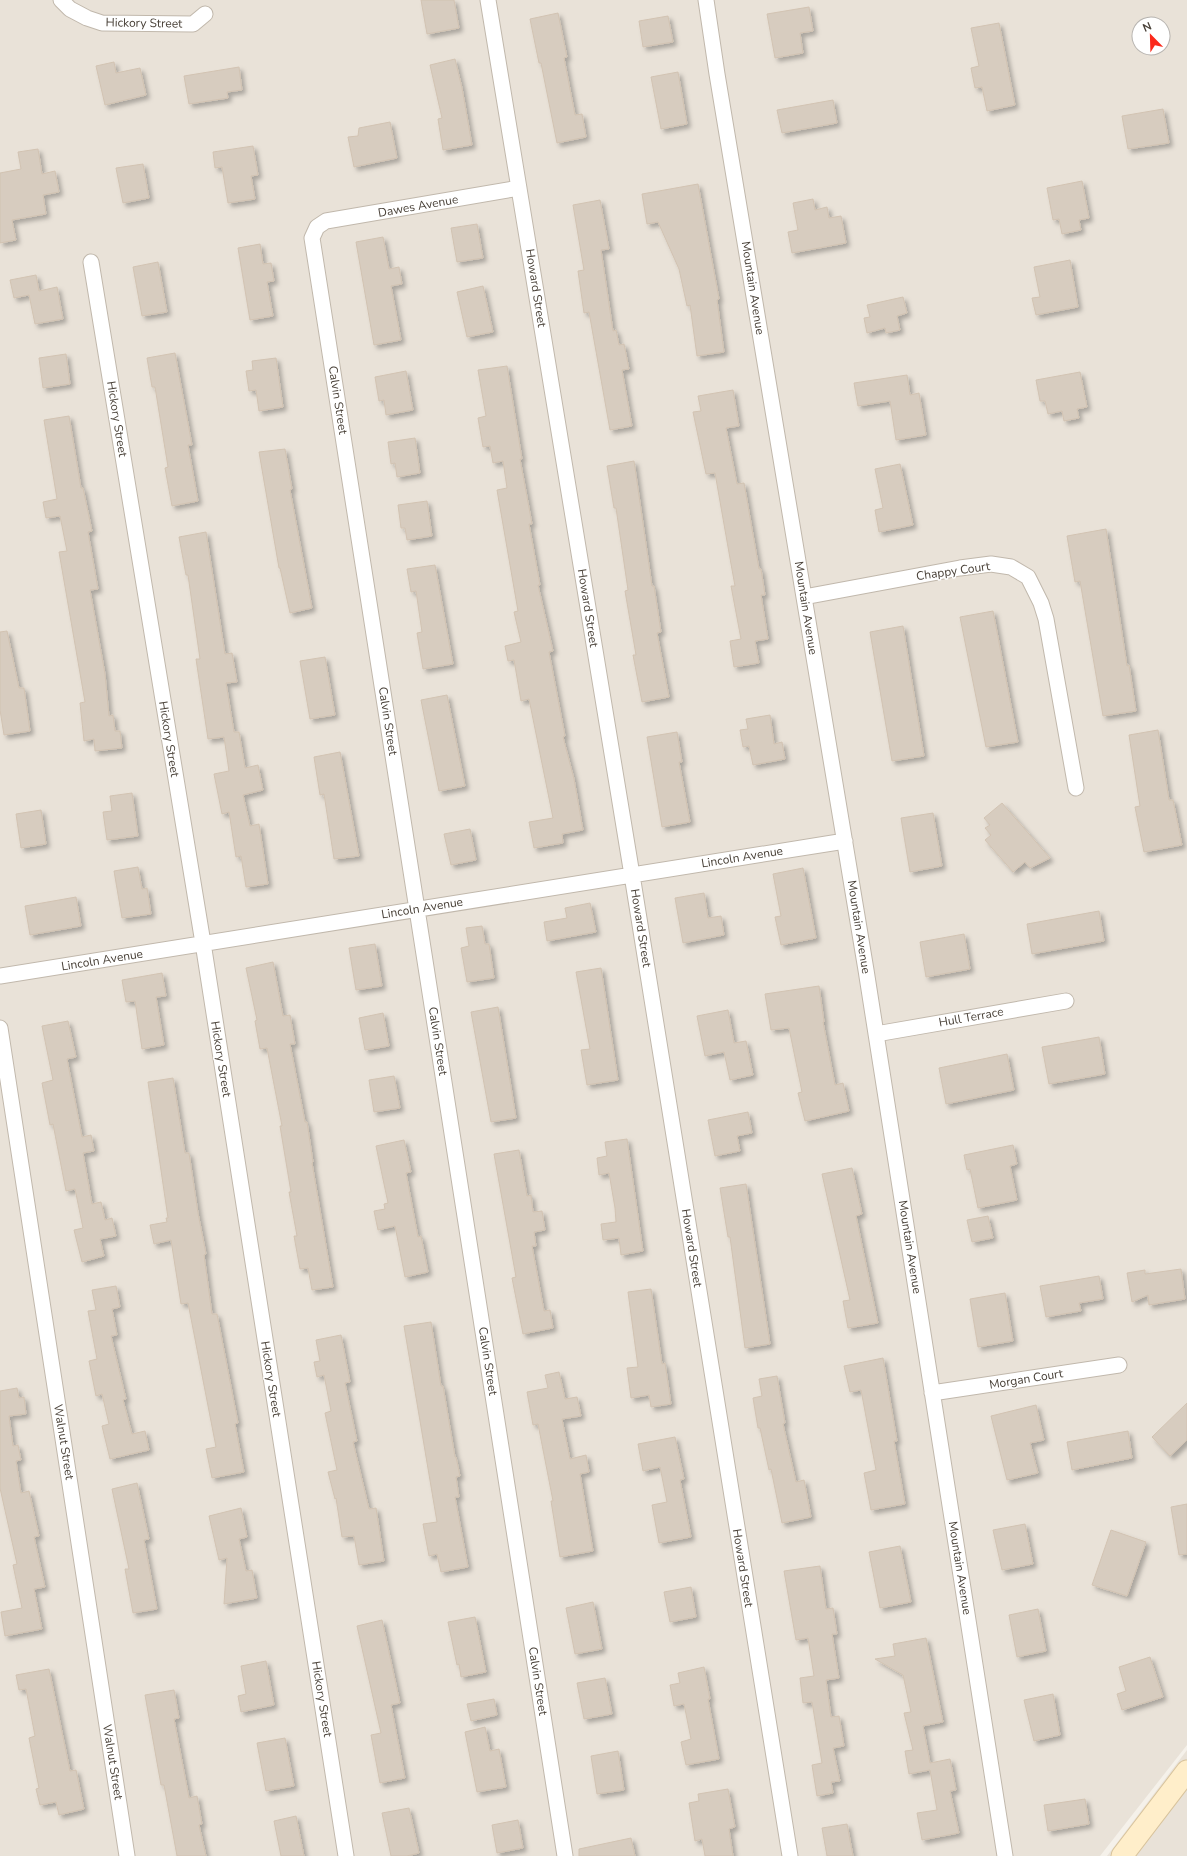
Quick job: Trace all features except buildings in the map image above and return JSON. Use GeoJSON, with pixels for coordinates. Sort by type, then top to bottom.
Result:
{"type":"FeatureCollection","features":[{"type":"Feature","properties":{"kind":"main road"},"geometry":{"type":"LineString","coordinates":[[1122,1856],[1187,1770]]}},
{"type":"Feature","properties":{"kind":"street","name":"Hickory Street"},"geometry":{"type":"LineString","coordinates":[[61,0],[70,9],[87,18],[102,23],[193,24],[205,14]]}},
{"type":"Feature","properties":{"kind":"street","name":"Howard Street"},"geometry":{"type":"LineString","coordinates":[[488,0],[632,875],[790,1856]]}},
{"type":"Feature","properties":{"kind":"street","name":"Mountain Avenue"},"geometry":{"type":"LineString","coordinates":[[706,0],[717,74],[845,841],[1005,1856]]}},
{"type":"Feature","properties":{"kind":"street","name":"Dawes Avenue"},"geometry":{"type":"LineString","coordinates":[[317,227],[326,221],[519,188]]}},
{"type":"Feature","properties":{"kind":"street","name":"Calvin Street"},"geometry":{"type":"LineString","coordinates":[[317,227],[312,238],[565,1856]]}},
{"type":"Feature","properties":{"kind":"street","name":"Hickory Street"},"geometry":{"type":"LineString","coordinates":[[91,262],[203,944],[346,1856]]}},
{"type":"Feature","properties":{"kind":"street","name":"Chappy Court"},"geometry":{"type":"LineString","coordinates":[[804,597],[960,568],[991,564],[1011,567],[1028,577],[1041,603],[1046,619],[1076,788]]}},
{"type":"Feature","properties":{"kind":"street","name":"Lincoln Avenue"},"geometry":{"type":"LineString","coordinates":[[0,976],[845,841]]}},
{"type":"Feature","properties":{"kind":"street","name":"Hull Terrace"},"geometry":{"type":"LineString","coordinates":[[876,1034],[1066,1001]]}},
{"type":"Feature","properties":{"kind":"street","name":"Walnut Street"},"geometry":{"type":"LineString","coordinates":[[0,1028],[127,1856]]}},
{"type":"Feature","properties":{"kind":"street","name":"Morgan Court"},"geometry":{"type":"LineString","coordinates":[[932,1393],[1119,1365]]}},
{"type":"Feature","properties":{"kind":"shaded area"},"geometry":{"type":"Polygon","coordinates":[[[0,0],[1187,0],[1187,1745],[1100,1856],[0,1856],[0,0]]]}},
{"type":"Feature","properties":{"kind":"shaded area"},"geometry":{"type":"Polygon","coordinates":[[[1187,1750],[1187,1856],[1107,1856],[1187,1750]]]}}]}
